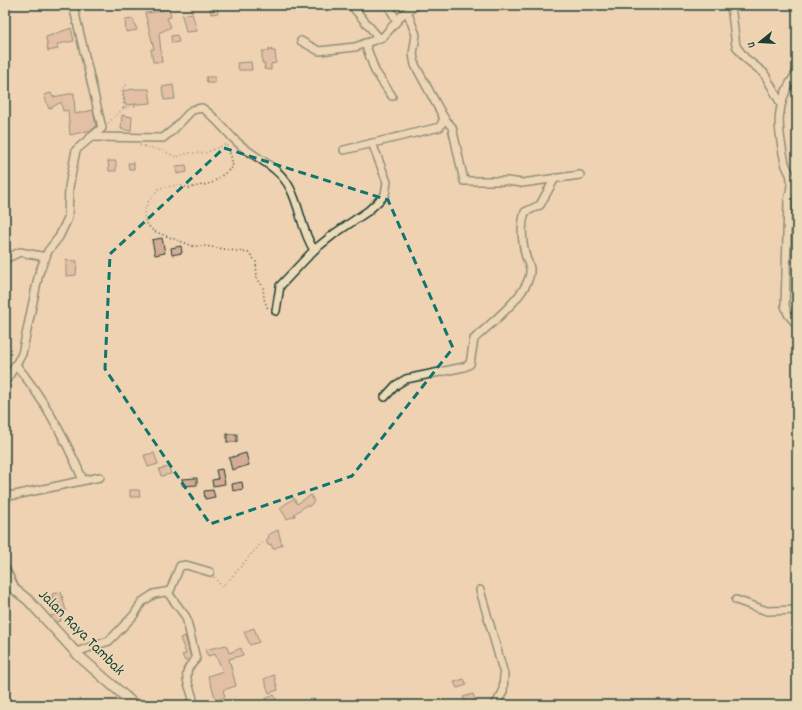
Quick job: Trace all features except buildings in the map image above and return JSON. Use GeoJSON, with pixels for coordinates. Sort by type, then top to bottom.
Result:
{"type":"FeatureCollection","features":[{"type":"Feature","properties":{"kind":"street"},"geometry":{"type":"LineString","coordinates":[[5,384],[22,354],[39,273],[48,251],[59,237],[68,218],[70,186],[76,150],[102,128],[73,5]]}},
{"type":"Feature","properties":{"kind":"street"},"geometry":{"type":"LineString","coordinates":[[351,5],[379,38]]}},
{"type":"Feature","properties":{"kind":"street"},"geometry":{"type":"LineString","coordinates":[[388,5],[397,21]]}},
{"type":"Feature","properties":{"kind":"street"},"geometry":{"type":"LineString","coordinates":[[301,41],[319,51],[355,46],[365,43],[383,37],[407,11],[417,5]]}},
{"type":"Feature","properties":{"kind":"street"},"geometry":{"type":"LineString","coordinates":[[731,5],[736,46],[745,58],[764,73],[780,102]]}},
{"type":"Feature","properties":{"kind":"street"},"geometry":{"type":"LineString","coordinates":[[407,11],[416,35],[413,54],[415,65],[444,118],[452,127],[464,181],[522,183],[580,175]]}},
{"type":"Feature","properties":{"kind":"street"},"geometry":{"type":"LineString","coordinates":[[365,43],[375,71],[392,96]]}},
{"type":"Feature","properties":{"kind":"street"},"geometry":{"type":"LineString","coordinates":[[797,72],[787,86],[780,102],[778,120],[785,165],[790,174],[791,185],[787,216],[785,306],[788,314],[797,325]]}},
{"type":"Feature","properties":{"kind":"street"},"geometry":{"type":"LineString","coordinates":[[90,137],[163,138],[192,110],[202,108],[249,153],[265,161],[289,186],[299,206],[304,232],[314,250]]}},
{"type":"Feature","properties":{"kind":"street"},"geometry":{"type":"LineString","coordinates":[[344,150],[440,127],[444,118]]}},
{"type":"Feature","properties":{"kind":"street"},"geometry":{"type":"LineString","coordinates":[[276,311],[280,286],[314,250],[334,234],[368,211],[385,195],[387,182],[372,143]]}},
{"type":"Feature","properties":{"kind":"street"},"geometry":{"type":"LineString","coordinates":[[385,397],[396,385],[406,379],[464,367],[470,364],[474,339],[514,303],[528,280],[530,269],[522,237],[525,212],[540,205],[555,178]]}},
{"type":"Feature","properties":{"kind":"street"},"geometry":{"type":"LineString","coordinates":[[5,259],[20,252],[46,257]]}},
{"type":"Feature","properties":{"kind":"street"},"geometry":{"type":"LineString","coordinates":[[16,365],[32,385],[52,415],[65,440],[82,480]]}},
{"type":"Feature","properties":{"kind":"street"},"geometry":{"type":"LineString","coordinates":[[5,496],[100,477]]}},
{"type":"Feature","properties":{"kind":"street"},"geometry":{"type":"LineString","coordinates":[[168,593],[172,587],[180,566],[186,565],[210,572]]}},
{"type":"Feature","properties":{"kind":"street"},"geometry":{"type":"LineString","coordinates":[[5,568],[16,590]]}},
{"type":"Feature","properties":{"kind":"street","name":"Jalan Raya Tambak"},"geometry":{"type":"LineString","coordinates":[[5,582],[42,613],[76,652],[111,686],[135,705]]}},
{"type":"Feature","properties":{"kind":"street"},"geometry":{"type":"LineString","coordinates":[[480,590],[504,674],[503,692],[494,705]]}},
{"type":"Feature","properties":{"kind":"street"},"geometry":{"type":"LineString","coordinates":[[76,652],[109,641],[134,615],[142,602],[154,594],[168,593]]}},
{"type":"Feature","properties":{"kind":"street"},"geometry":{"type":"LineString","coordinates":[[168,593],[186,617],[192,639],[196,659],[189,667],[187,673],[188,687],[193,699],[192,705]]}},
{"type":"Feature","properties":{"kind":"street"},"geometry":{"type":"LineString","coordinates":[[736,600],[767,611],[797,610]]}},
{"type":"Feature","properties":{"kind":"path"},"geometry":{"type":"LineString","coordinates":[[124,108],[122,90],[127,84]]}},
{"type":"Feature","properties":{"kind":"path"},"geometry":{"type":"LineString","coordinates":[[102,128],[124,108],[135,106]]}},
{"type":"Feature","properties":{"kind":"path"},"geometry":{"type":"LineString","coordinates":[[136,144],[166,152],[176,157],[190,153],[205,152],[226,144],[231,156],[233,167],[212,183],[189,188],[178,185],[159,188],[148,202],[144,212],[145,222],[153,231],[192,246],[219,248],[248,253],[256,262],[257,278],[263,287],[264,299],[269,310],[276,311]]}},
{"type":"Feature","properties":{"kind":"path"},"geometry":{"type":"LineString","coordinates":[[210,572],[222,587],[252,552],[263,542]]}},
{"type":"Feature","properties":{"kind":"highlighted area"},"geometry":{"type":"Polygon","coordinates":[[[224,148],[388,200],[453,348],[352,476],[210,524],[105,369],[110,254],[224,148]]]}}]}
